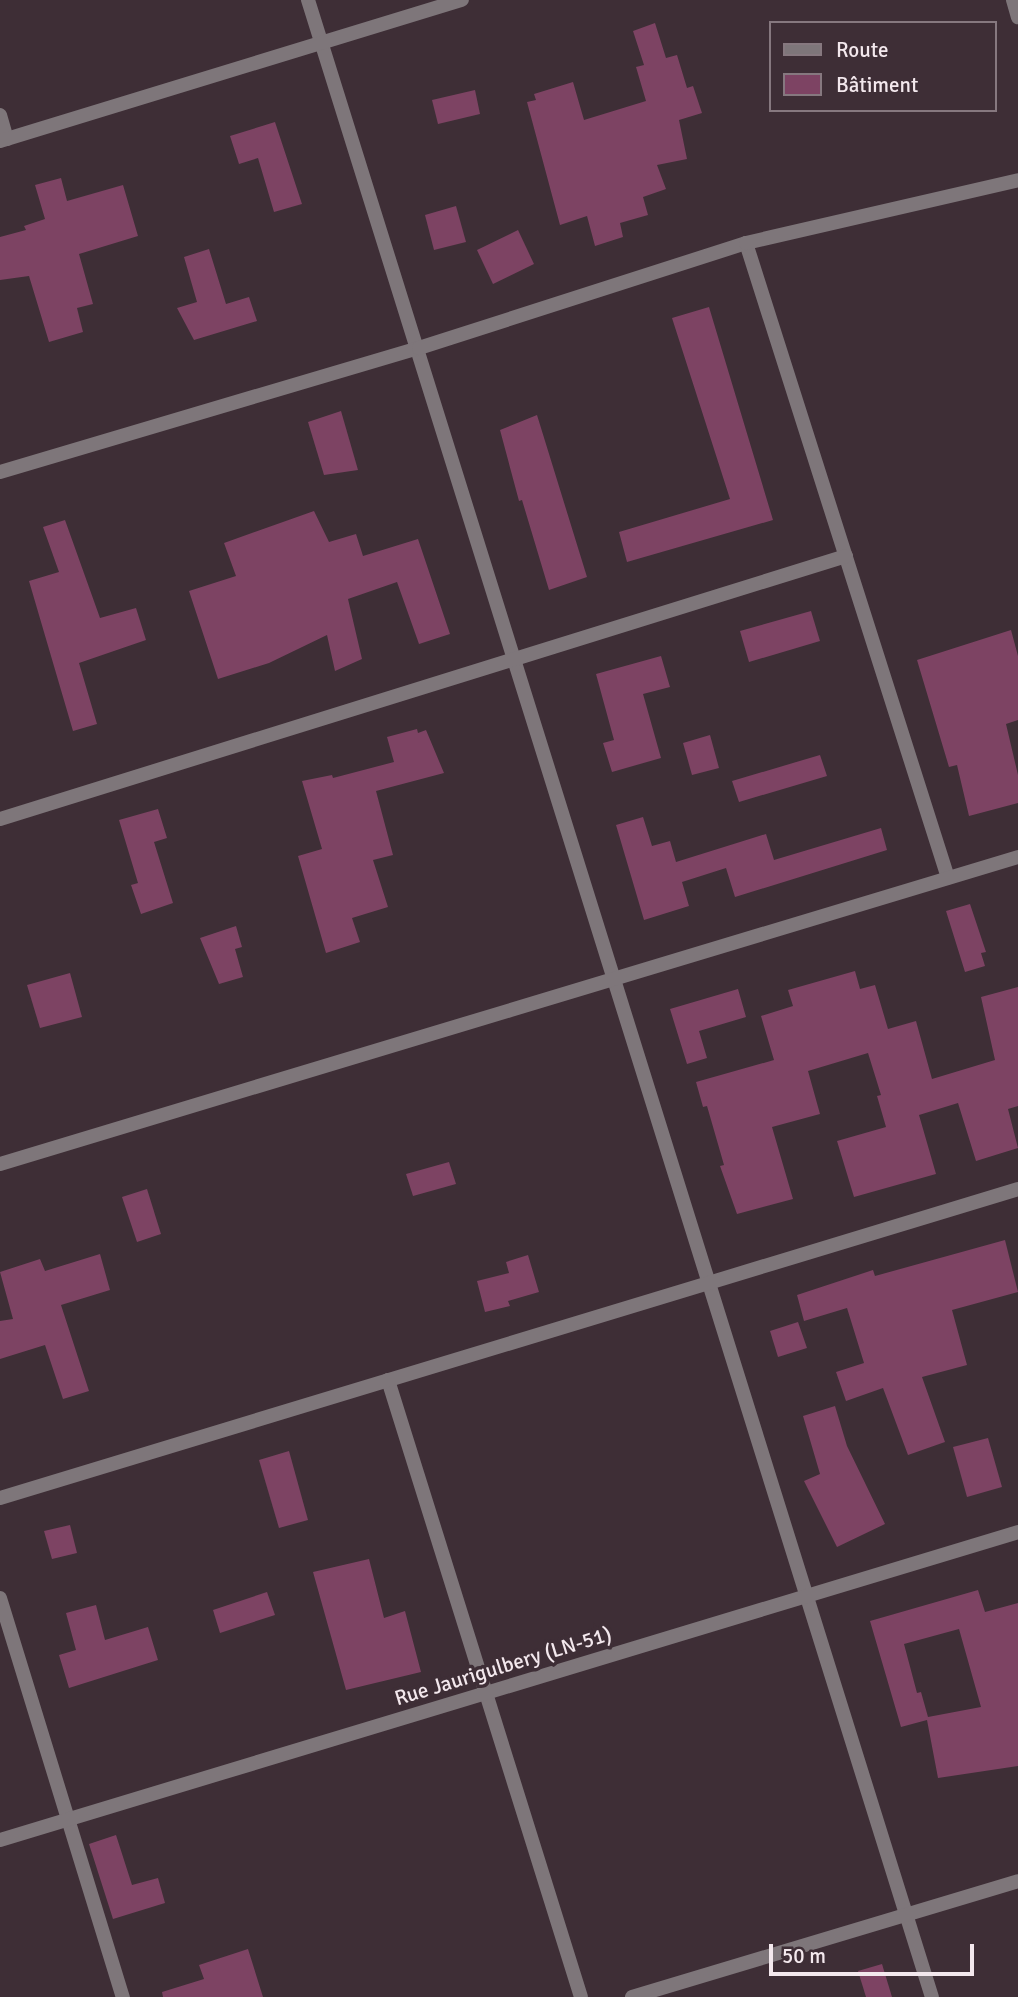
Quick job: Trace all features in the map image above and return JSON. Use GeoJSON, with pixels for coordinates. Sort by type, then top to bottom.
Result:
{"type":"FeatureCollection","features":[{"type":"Feature","properties":{"kind":"street"},"geometry":{"type":"LineString","coordinates":[[308,0],[324,42],[932,1997]]}},
{"type":"Feature","properties":{"kind":"street"},"geometry":{"type":"LineString","coordinates":[[0,115],[4,140],[462,0]]}},
{"type":"Feature","properties":{"kind":"street"},"geometry":{"type":"LineString","coordinates":[[1013,0],[1018,17]]}},
{"type":"Feature","properties":{"kind":"street"},"geometry":{"type":"LineString","coordinates":[[0,472],[419,348],[746,243],[1018,180]]}},
{"type":"Feature","properties":{"kind":"street"},"geometry":{"type":"LineString","coordinates":[[746,243],[948,878]]}},
{"type":"Feature","properties":{"kind":"street"},"geometry":{"type":"LineString","coordinates":[[0,819],[846,556]]}},
{"type":"Feature","properties":{"kind":"street"},"geometry":{"type":"LineString","coordinates":[[0,1164],[1018,857]]}},
{"type":"Feature","properties":{"kind":"street"},"geometry":{"type":"LineString","coordinates":[[0,1498],[1018,1189]]}},
{"type":"Feature","properties":{"kind":"street"},"geometry":{"type":"LineString","coordinates":[[388,1380],[581,1997]]}},
{"type":"Feature","properties":{"kind":"street","name":"Rue Jaurigulbery (LN-51)"},"geometry":{"type":"LineString","coordinates":[[0,1840],[1018,1532]]}},
{"type":"Feature","properties":{"kind":"street"},"geometry":{"type":"LineString","coordinates":[[0,1598],[123,1997]]}},
{"type":"Feature","properties":{"kind":"street"},"geometry":{"type":"LineString","coordinates":[[632,1997],[1018,1881]]}},
{"type":"Feature","properties":{"kind":"building"},"geometry":{"type":"Polygon","coordinates":[[[655,23],[666,58],[677,55],[687,88],[693,86],[702,113],[679,120],[687,159],[657,165],[666,189],[643,197],[648,215],[620,223],[623,237],[595,246],[587,216],[560,225],[527,102],[536,100],[534,94],[573,82],[584,120],[646,101],[636,67],[644,65],[633,31],[655,23]]]}},
{"type":"Feature","properties":{"kind":"building"},"geometry":{"type":"Polygon","coordinates":[[[475,90],[480,114],[438,124],[432,100],[475,90]]]}},
{"type":"Feature","properties":{"kind":"building"},"geometry":{"type":"Polygon","coordinates":[[[275,122],[302,204],[274,212],[258,158],[239,164],[230,136],[275,122]]]}},
{"type":"Feature","properties":{"kind":"building"},"geometry":{"type":"Polygon","coordinates":[[[61,178],[67,201],[123,185],[138,236],[79,254],[93,304],[77,308],[83,332],[49,342],[29,276],[0,280],[0,237],[26,230],[24,226],[45,219],[35,185],[61,178]]]}},
{"type":"Feature","properties":{"kind":"building"},"geometry":{"type":"Polygon","coordinates":[[[456,206],[466,242],[434,250],[425,215],[456,206]]]}},
{"type":"Feature","properties":{"kind":"building"},"geometry":{"type":"Polygon","coordinates":[[[518,230],[534,264],[493,284],[477,250],[518,230]]]}},
{"type":"Feature","properties":{"kind":"building"},"geometry":{"type":"Polygon","coordinates":[[[209,249],[226,304],[249,297],[257,321],[194,340],[177,308],[197,302],[184,257],[209,249]]]}},
{"type":"Feature","properties":{"kind":"building"},"geometry":{"type":"Polygon","coordinates":[[[709,307],[773,520],[627,562],[619,532],[730,499],[672,318],[709,307]]]}},
{"type":"Feature","properties":{"kind":"building"},"geometry":{"type":"Polygon","coordinates":[[[341,411],[358,470],[324,475],[308,422],[341,411]]]}},
{"type":"Feature","properties":{"kind":"building"},"geometry":{"type":"Polygon","coordinates":[[[537,415],[587,577],[549,590],[522,500],[519,501],[500,430],[537,415]]]}},
{"type":"Feature","properties":{"kind":"building"},"geometry":{"type":"Polygon","coordinates":[[[314,511],[329,542],[356,534],[363,556],[418,539],[450,634],[419,644],[397,582],[348,599],[362,659],[335,671],[327,635],[269,663],[218,679],[189,591],[236,576],[224,543],[314,511]]]}},
{"type":"Feature","properties":{"kind":"building"},"geometry":{"type":"Polygon","coordinates":[[[65,520],[100,618],[136,608],[146,640],[79,663],[97,724],[73,731],[29,581],[59,572],[43,527],[65,520]]]}},
{"type":"Feature","properties":{"kind":"building"},"geometry":{"type":"Polygon","coordinates":[[[811,611],[820,641],[749,662],[740,631],[811,611]]]}},
{"type":"Feature","properties":{"kind":"building"},"geometry":{"type":"Polygon","coordinates":[[[1011,630],[1018,656],[1018,720],[1006,724],[1018,775],[1018,803],[969,816],[957,765],[949,767],[917,660],[1011,630]]]}},
{"type":"Feature","properties":{"kind":"building"},"geometry":{"type":"Polygon","coordinates":[[[661,656],[670,687],[643,694],[661,758],[612,772],[603,743],[614,740],[596,674],[661,656]]]}},
{"type":"Feature","properties":{"kind":"building"},"geometry":{"type":"Polygon","coordinates":[[[417,729],[418,733],[426,730],[444,773],[376,791],[393,855],[373,860],[388,907],[352,918],[360,942],[326,953],[298,856],[322,849],[302,781],[332,775],[333,778],[394,762],[387,737],[417,729]]]}},
{"type":"Feature","properties":{"kind":"building"},"geometry":{"type":"Polygon","coordinates":[[[710,735],[719,768],[692,775],[683,743],[710,735]]]}},
{"type":"Feature","properties":{"kind":"building"},"geometry":{"type":"Polygon","coordinates":[[[820,755],[827,776],[739,802],[732,781],[820,755]]]}},
{"type":"Feature","properties":{"kind":"building"},"geometry":{"type":"Polygon","coordinates":[[[158,809],[167,838],[154,842],[173,903],[141,914],[131,885],[138,883],[119,820],[158,809]]]}},
{"type":"Feature","properties":{"kind":"building"},"geometry":{"type":"Polygon","coordinates":[[[643,817],[652,846],[670,841],[676,862],[766,834],[774,860],[881,828],[887,850],[735,897],[726,868],[682,882],[689,906],[644,920],[616,825],[643,817]]]}},
{"type":"Feature","properties":{"kind":"building"},"geometry":{"type":"Polygon","coordinates":[[[970,904],[986,952],[981,953],[985,966],[965,972],[946,911],[970,904]]]}},
{"type":"Feature","properties":{"kind":"building"},"geometry":{"type":"Polygon","coordinates":[[[236,926],[242,947],[235,949],[243,977],[219,984],[200,938],[236,926]]]}},
{"type":"Feature","properties":{"kind":"building"},"geometry":{"type":"Polygon","coordinates":[[[855,971],[860,989],[875,985],[888,1029],[916,1021],[932,1079],[995,1060],[981,997],[1018,987],[1018,1106],[1008,1109],[1018,1148],[976,1161],[958,1103],[919,1115],[936,1174],[854,1197],[837,1141],[886,1127],[877,1096],[881,1095],[868,1053],[808,1071],[820,1114],[772,1127],[793,1199],[737,1214],[720,1166],[724,1165],[707,1106],[703,1107],[696,1082],[774,1060],[761,1016],[793,1006],[788,990],[855,971]]]}},
{"type":"Feature","properties":{"kind":"building"},"geometry":{"type":"Polygon","coordinates":[[[70,973],[82,1017],[40,1028],[27,985],[70,973]]]}},
{"type":"Feature","properties":{"kind":"building"},"geometry":{"type":"Polygon","coordinates":[[[738,989],[746,1017],[699,1031],[707,1058],[687,1064],[670,1009],[738,989]]]}},
{"type":"Feature","properties":{"kind":"building"},"geometry":{"type":"Polygon","coordinates":[[[449,1162],[456,1184],[413,1196],[406,1174],[449,1162]]]}},
{"type":"Feature","properties":{"kind":"building"},"geometry":{"type":"Polygon","coordinates":[[[147,1189],[161,1234],[137,1242],[122,1197],[147,1189]]]}},
{"type":"Feature","properties":{"kind":"building"},"geometry":{"type":"Polygon","coordinates":[[[1005,1240],[1018,1292],[952,1310],[967,1365],[922,1377],[945,1442],[908,1455],[883,1388],[846,1401],[836,1372],[864,1363],[847,1308],[804,1321],[797,1295],[873,1270],[875,1276],[1005,1240]]]}},
{"type":"Feature","properties":{"kind":"building"},"geometry":{"type":"Polygon","coordinates":[[[100,1254],[110,1290],[61,1305],[89,1391],[63,1399],[45,1345],[0,1359],[0,1321],[13,1319],[0,1272],[40,1259],[45,1271],[100,1254]]]}},
{"type":"Feature","properties":{"kind":"building"},"geometry":{"type":"Polygon","coordinates":[[[528,1255],[539,1292],[508,1301],[510,1306],[485,1312],[477,1281],[509,1273],[506,1262],[528,1255]]]}},
{"type":"Feature","properties":{"kind":"building"},"geometry":{"type":"Polygon","coordinates":[[[798,1322],[807,1348],[778,1357],[770,1331],[798,1322]]]}},
{"type":"Feature","properties":{"kind":"building"},"geometry":{"type":"Polygon","coordinates":[[[835,1406],[847,1446],[885,1524],[837,1547],[804,1481],[820,1474],[803,1416],[835,1406]]]}},
{"type":"Feature","properties":{"kind":"building"},"geometry":{"type":"Polygon","coordinates":[[[988,1438],[1002,1487],[967,1497],[953,1447],[988,1438]]]}},
{"type":"Feature","properties":{"kind":"building"},"geometry":{"type":"Polygon","coordinates":[[[289,1451],[308,1520],[279,1528],[259,1460],[289,1451]]]}},
{"type":"Feature","properties":{"kind":"building"},"geometry":{"type":"Polygon","coordinates":[[[70,1525],[77,1553],[52,1559],[44,1531],[70,1525]]]}},
{"type":"Feature","properties":{"kind":"building"},"geometry":{"type":"Polygon","coordinates":[[[369,1559],[384,1618],[405,1611],[421,1672],[346,1690],[313,1572],[369,1559]]]}},
{"type":"Feature","properties":{"kind":"building"},"geometry":{"type":"Polygon","coordinates":[[[978,1590],[985,1612],[1018,1603],[1018,1766],[938,1778],[927,1720],[901,1727],[870,1621],[978,1590]],[[959,1629],[904,1644],[917,1693],[921,1692],[928,1717],[981,1707],[959,1629]]]}},
{"type":"Feature","properties":{"kind":"building"},"geometry":{"type":"Polygon","coordinates":[[[267,1592],[275,1615],[220,1633],[213,1610],[267,1592]]]}},
{"type":"Feature","properties":{"kind":"building"},"geometry":{"type":"Polygon","coordinates":[[[96,1605],[105,1640],[148,1627],[158,1660],[69,1688],[59,1655],[76,1650],[66,1613],[96,1605]]]}},
{"type":"Feature","properties":{"kind":"building"},"geometry":{"type":"Polygon","coordinates":[[[116,1835],[132,1885],[158,1878],[165,1903],[113,1919],[89,1844],[116,1835]]]}},
{"type":"Feature","properties":{"kind":"building"},"geometry":{"type":"Polygon","coordinates":[[[248,1949],[263,1997],[163,1997],[162,1992],[204,1979],[199,1965],[248,1949]]]}},
{"type":"Feature","properties":{"kind":"building"},"geometry":{"type":"Polygon","coordinates":[[[882,1964],[892,1997],[866,1997],[858,1971],[882,1964]]]}}]}
